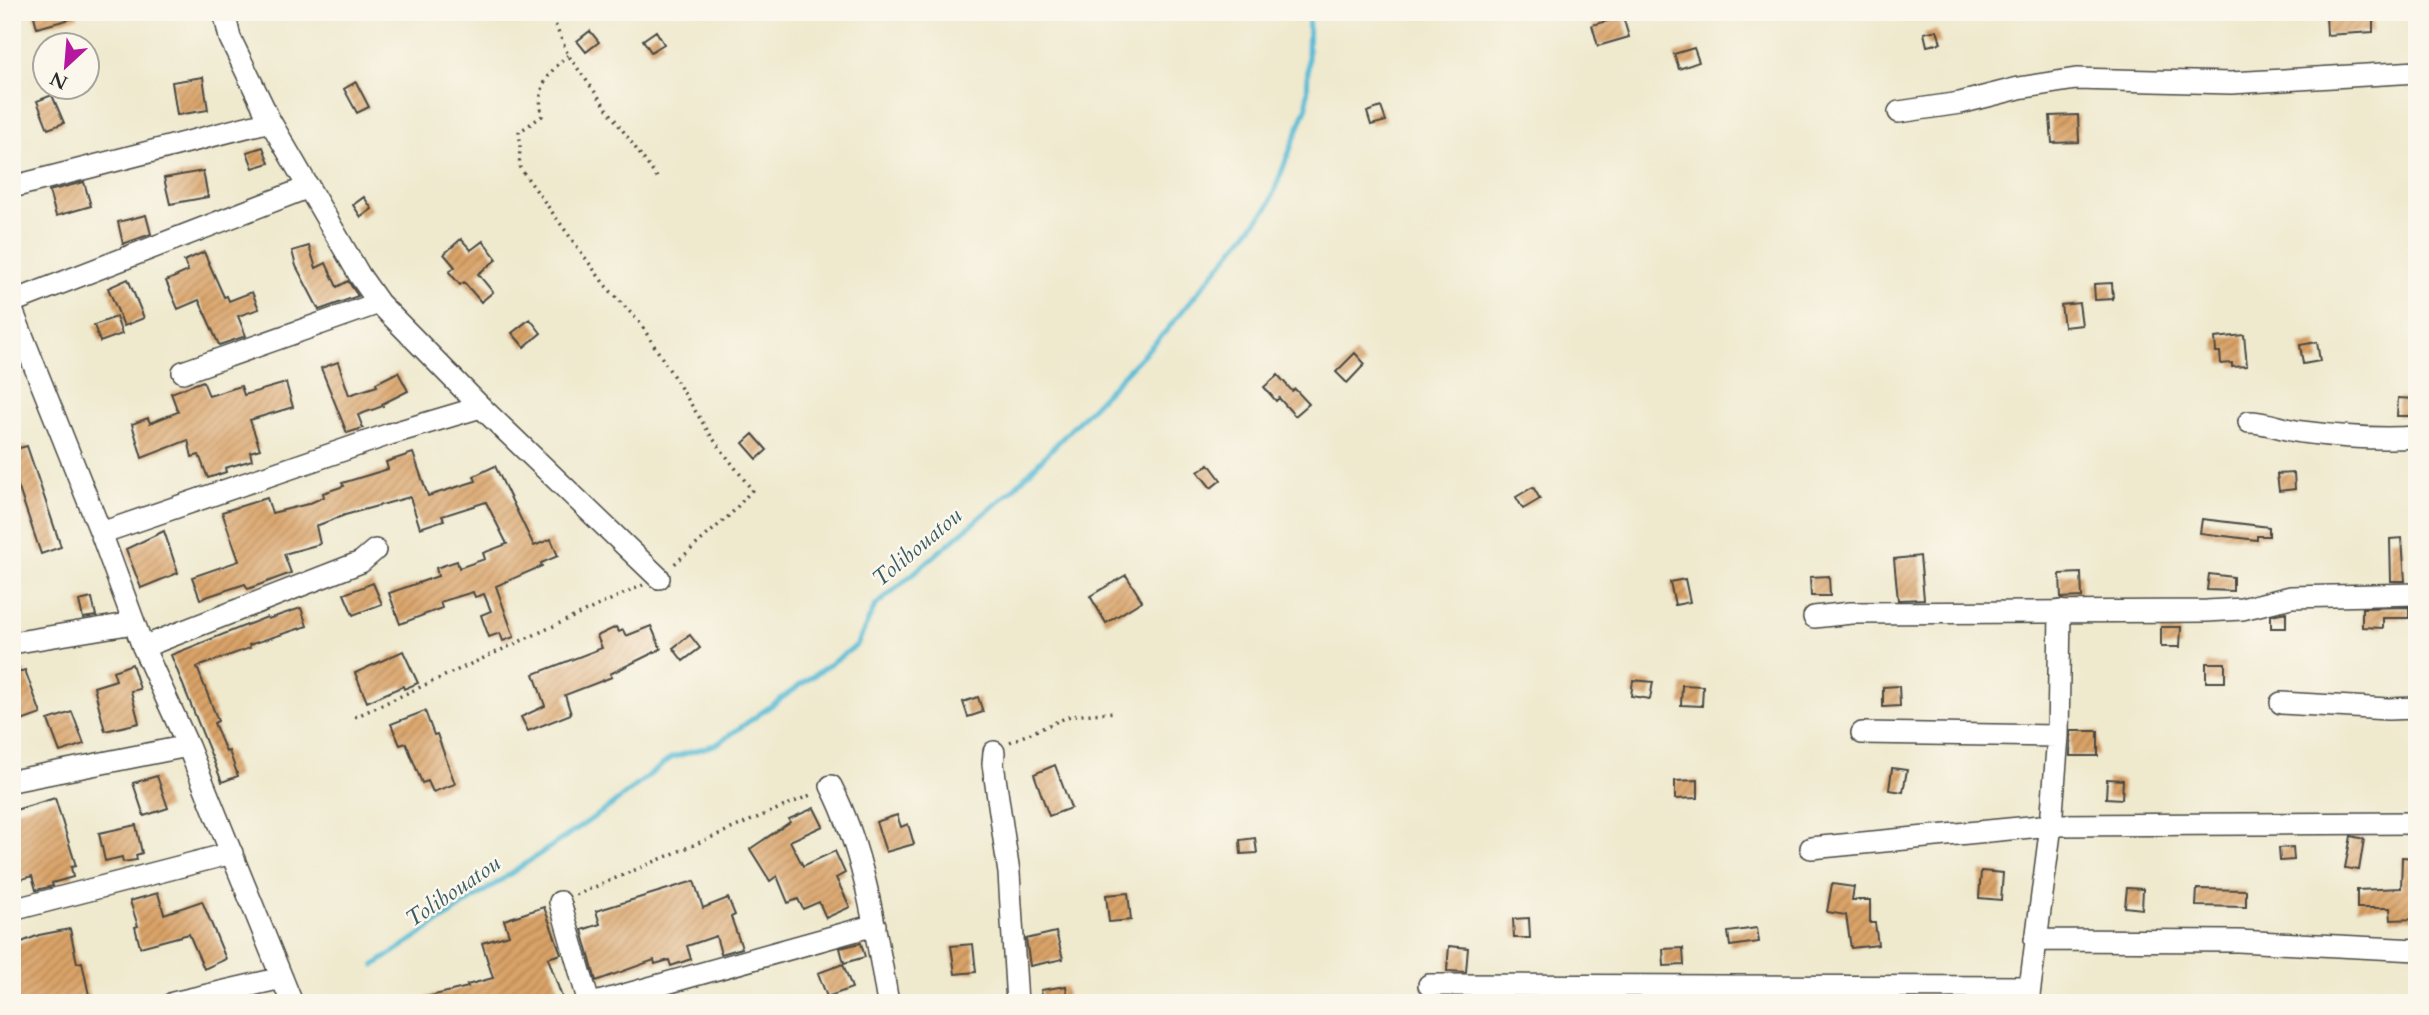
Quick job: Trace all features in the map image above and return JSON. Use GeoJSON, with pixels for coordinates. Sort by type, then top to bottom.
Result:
{"type":"FeatureCollection","features":[{"type":"Feature","properties":{"kind":"street"},"geometry":{"type":"LineString","coordinates":[[224,12],[230,38],[270,121],[379,303],[481,407],[659,578]]}},
{"type":"Feature","properties":{"kind":"street"},"geometry":{"type":"LineString","coordinates":[[1899,112],[1960,103],[2018,88],[2076,79],[2231,83],[2417,72]]}},
{"type":"Feature","properties":{"kind":"street"},"geometry":{"type":"LineString","coordinates":[[12,187],[270,121]]}},
{"type":"Feature","properties":{"kind":"street"},"geometry":{"type":"LineString","coordinates":[[12,302],[309,187]]}},
{"type":"Feature","properties":{"kind":"street"},"geometry":{"type":"LineString","coordinates":[[183,372],[379,303]]}},
{"type":"Feature","properties":{"kind":"street"},"geometry":{"type":"LineString","coordinates":[[12,310],[101,533],[143,647],[188,746],[292,1003]]}},
{"type":"Feature","properties":{"kind":"street"},"geometry":{"type":"LineString","coordinates":[[101,533],[390,434],[481,407]]}},
{"type":"Feature","properties":{"kind":"street"},"geometry":{"type":"LineString","coordinates":[[2249,422],[2266,422],[2299,432],[2380,440],[2417,437]]}},
{"type":"Feature","properties":{"kind":"street"},"geometry":{"type":"LineString","coordinates":[[143,647],[361,562],[374,550]]}},
{"type":"Feature","properties":{"kind":"street"},"geometry":{"type":"LineString","coordinates":[[1814,617],[1851,613],[2207,611],[2242,609],[2291,597],[2417,594]]}},
{"type":"Feature","properties":{"kind":"street"},"geometry":{"type":"LineString","coordinates":[[1429,985],[1851,995],[2029,995],[2051,825],[2058,736],[2060,611]]}},
{"type":"Feature","properties":{"kind":"street"},"geometry":{"type":"LineString","coordinates":[[12,643],[134,624]]}},
{"type":"Feature","properties":{"kind":"street"},"geometry":{"type":"LineString","coordinates":[[2281,703],[2417,708]]}},
{"type":"Feature","properties":{"kind":"street"},"geometry":{"type":"LineString","coordinates":[[1862,733],[2058,736]]}},
{"type":"Feature","properties":{"kind":"street"},"geometry":{"type":"LineString","coordinates":[[12,781],[188,746]]}},
{"type":"Feature","properties":{"kind":"street"},"geometry":{"type":"LineString","coordinates":[[993,752],[1009,873],[1017,1003]]}},
{"type":"Feature","properties":{"kind":"street"},"geometry":{"type":"LineString","coordinates":[[831,786],[845,813],[875,925],[888,1003]]}},
{"type":"Feature","properties":{"kind":"street"},"geometry":{"type":"LineString","coordinates":[[1811,848],[2051,825],[2417,823]]}},
{"type":"Feature","properties":{"kind":"street"},"geometry":{"type":"LineString","coordinates":[[12,910],[232,853]]}},
{"type":"Feature","properties":{"kind":"street"},"geometry":{"type":"LineString","coordinates":[[560,902],[589,1003]]}},
{"type":"Feature","properties":{"kind":"street"},"geometry":{"type":"LineString","coordinates":[[595,1003],[875,925]]}},
{"type":"Feature","properties":{"kind":"street"},"geometry":{"type":"LineString","coordinates":[[2035,940],[2238,941],[2417,950]]}},
{"type":"Feature","properties":{"kind":"street"},"geometry":{"type":"LineString","coordinates":[[173,1003],[282,978]]}},
{"type":"Feature","properties":{"kind":"path"},"geometry":{"type":"LineString","coordinates":[[550,12],[568,55],[658,179]]}},
{"type":"Feature","properties":{"kind":"path"},"geometry":{"type":"LineString","coordinates":[[355,717],[659,578],[731,514],[752,489],[711,436],[640,323],[606,285],[520,168],[519,132],[542,116],[539,101],[548,73],[568,55]]}},
{"type":"Feature","properties":{"kind":"path"},"geometry":{"type":"LineString","coordinates":[[993,752],[1070,716],[1114,712]]}},
{"type":"Feature","properties":{"kind":"path"},"geometry":{"type":"LineString","coordinates":[[560,902],[831,786]]}},
{"type":"Feature","properties":{"kind":"building"},"geometry":{"type":"Polygon","coordinates":[[[33,12],[77,12],[78,17],[37,28],[33,12]]]}},
{"type":"Feature","properties":{"kind":"building"},"geometry":{"type":"Polygon","coordinates":[[[2340,14],[2340,17],[2373,16],[2373,32],[2327,35],[2326,15],[2340,14]]]}},
{"type":"Feature","properties":{"kind":"building"},"geometry":{"type":"Polygon","coordinates":[[[1623,17],[1629,37],[1598,46],[1592,25],[1623,17]]]}},
{"type":"Feature","properties":{"kind":"building"},"geometry":{"type":"Polygon","coordinates":[[[1937,30],[1941,43],[1927,46],[1924,33],[1937,30]]]}},
{"type":"Feature","properties":{"kind":"building"},"geometry":{"type":"Polygon","coordinates":[[[590,31],[599,42],[586,52],[577,41],[590,31]]]}},
{"type":"Feature","properties":{"kind":"building"},"geometry":{"type":"Polygon","coordinates":[[[656,31],[664,44],[651,52],[643,40],[656,31]]]}},
{"type":"Feature","properties":{"kind":"building"},"geometry":{"type":"Polygon","coordinates":[[[1694,48],[1699,62],[1679,69],[1674,54],[1694,48]]]}},
{"type":"Feature","properties":{"kind":"building"},"geometry":{"type":"Polygon","coordinates":[[[203,77],[208,110],[177,115],[172,82],[203,77]]]}},
{"type":"Feature","properties":{"kind":"building"},"geometry":{"type":"Polygon","coordinates":[[[356,82],[369,107],[357,113],[344,89],[356,82]]]}},
{"type":"Feature","properties":{"kind":"building"},"geometry":{"type":"Polygon","coordinates":[[[37,102],[55,102],[64,123],[48,129],[37,102]]]}},
{"type":"Feature","properties":{"kind":"building"},"geometry":{"type":"Polygon","coordinates":[[[1381,107],[1386,121],[1371,125],[1367,112],[1381,107]]]}},
{"type":"Feature","properties":{"kind":"building"},"geometry":{"type":"Polygon","coordinates":[[[2078,115],[2079,142],[2052,143],[2050,116],[2078,115]]]}},
{"type":"Feature","properties":{"kind":"building"},"geometry":{"type":"Polygon","coordinates":[[[263,147],[269,163],[253,168],[247,152],[263,147]]]}},
{"type":"Feature","properties":{"kind":"building"},"geometry":{"type":"Polygon","coordinates":[[[203,171],[208,197],[170,204],[164,178],[203,171]]]}},
{"type":"Feature","properties":{"kind":"building"},"geometry":{"type":"Polygon","coordinates":[[[84,182],[91,206],[56,216],[49,191],[84,182]]]}},
{"type":"Feature","properties":{"kind":"building"},"geometry":{"type":"Polygon","coordinates":[[[364,197],[372,209],[361,217],[353,205],[364,197]]]}},
{"type":"Feature","properties":{"kind":"building"},"geometry":{"type":"Polygon","coordinates":[[[146,215],[151,234],[123,244],[118,222],[146,215]]]}},
{"type":"Feature","properties":{"kind":"building"},"geometry":{"type":"Polygon","coordinates":[[[461,239],[471,250],[483,241],[497,259],[478,274],[493,292],[481,302],[464,282],[460,285],[449,272],[455,267],[444,254],[461,239]]]}},
{"type":"Feature","properties":{"kind":"building"},"geometry":{"type":"Polygon","coordinates":[[[309,246],[316,268],[326,263],[337,287],[348,281],[358,296],[319,310],[296,266],[292,251],[309,246]]]}},
{"type":"Feature","properties":{"kind":"building"},"geometry":{"type":"Polygon","coordinates":[[[204,252],[224,297],[227,296],[229,301],[252,292],[259,309],[238,316],[246,336],[219,345],[199,300],[178,309],[166,281],[188,271],[184,261],[204,252]]]}},
{"type":"Feature","properties":{"kind":"building"},"geometry":{"type":"Polygon","coordinates":[[[128,279],[144,318],[124,326],[108,288],[128,279]]]}},
{"type":"Feature","properties":{"kind":"building"},"geometry":{"type":"Polygon","coordinates":[[[2112,283],[2113,299],[2095,300],[2094,284],[2112,283]]]}},
{"type":"Feature","properties":{"kind":"building"},"geometry":{"type":"Polygon","coordinates":[[[2079,303],[2082,325],[2064,327],[2061,305],[2079,303]]]}},
{"type":"Feature","properties":{"kind":"building"},"geometry":{"type":"Polygon","coordinates":[[[116,317],[122,334],[100,342],[94,325],[116,317]]]}},
{"type":"Feature","properties":{"kind":"building"},"geometry":{"type":"Polygon","coordinates":[[[530,319],[541,333],[524,347],[512,333],[530,319]]]}},
{"type":"Feature","properties":{"kind":"building"},"geometry":{"type":"Polygon","coordinates":[[[2244,335],[2247,366],[2232,367],[2232,363],[2221,364],[2220,352],[2216,352],[2215,338],[2244,335]]]}},
{"type":"Feature","properties":{"kind":"building"},"geometry":{"type":"Polygon","coordinates":[[[2317,342],[2320,361],[2303,364],[2300,345],[2317,342]]]}},
{"type":"Feature","properties":{"kind":"building"},"geometry":{"type":"Polygon","coordinates":[[[1355,353],[1365,364],[1347,383],[1336,372],[1355,353]]]}},
{"type":"Feature","properties":{"kind":"building"},"geometry":{"type":"Polygon","coordinates":[[[338,362],[349,395],[377,386],[376,383],[398,372],[408,391],[382,404],[383,406],[358,415],[363,428],[347,433],[321,368],[338,362]]]}},
{"type":"Feature","properties":{"kind":"building"},"geometry":{"type":"Polygon","coordinates":[[[1278,375],[1292,391],[1295,389],[1309,404],[1295,416],[1279,398],[1276,401],[1264,387],[1278,375]]]}},
{"type":"Feature","properties":{"kind":"building"},"geometry":{"type":"Polygon","coordinates":[[[203,381],[209,396],[241,386],[244,395],[286,383],[293,407],[250,420],[260,449],[250,452],[252,460],[225,468],[226,472],[208,478],[199,455],[192,457],[188,440],[142,458],[132,424],[148,418],[150,423],[178,412],[171,393],[203,381]]]}},
{"type":"Feature","properties":{"kind":"building"},"geometry":{"type":"Polygon","coordinates":[[[2398,398],[2415,399],[2414,416],[2397,416],[2398,398]]]}},
{"type":"Feature","properties":{"kind":"building"},"geometry":{"type":"Polygon","coordinates":[[[753,434],[767,450],[757,459],[743,443],[753,434]]]}},
{"type":"Feature","properties":{"kind":"building"},"geometry":{"type":"Polygon","coordinates":[[[27,446],[61,547],[41,554],[12,468],[12,450],[27,446]]]}},
{"type":"Feature","properties":{"kind":"building"},"geometry":{"type":"Polygon","coordinates":[[[413,453],[428,496],[476,481],[474,476],[495,466],[534,546],[551,539],[558,556],[496,586],[514,637],[503,641],[500,633],[489,637],[481,615],[491,611],[484,594],[475,597],[473,592],[440,602],[442,608],[400,624],[389,593],[438,576],[436,568],[457,561],[459,568],[485,559],[483,553],[507,544],[486,502],[442,516],[444,520],[420,528],[410,497],[345,515],[316,526],[320,544],[284,554],[291,573],[248,589],[245,584],[200,599],[192,577],[239,561],[222,512],[267,498],[272,513],[308,504],[324,497],[323,493],[344,486],[342,483],[388,469],[386,462],[413,453]]]}},
{"type":"Feature","properties":{"kind":"building"},"geometry":{"type":"Polygon","coordinates":[[[1209,464],[1221,480],[1211,488],[1198,472],[1209,464]]]}},
{"type":"Feature","properties":{"kind":"building"},"geometry":{"type":"Polygon","coordinates":[[[2294,473],[2295,489],[2279,491],[2277,474],[2294,473]]]}},
{"type":"Feature","properties":{"kind":"building"},"geometry":{"type":"Polygon","coordinates":[[[1533,487],[1540,499],[1523,509],[1516,497],[1533,487]]]}},
{"type":"Feature","properties":{"kind":"building"},"geometry":{"type":"Polygon","coordinates":[[[2202,519],[2269,527],[2269,536],[2257,536],[2257,540],[2200,533],[2202,519]]]}},
{"type":"Feature","properties":{"kind":"building"},"geometry":{"type":"Polygon","coordinates":[[[164,531],[178,573],[141,588],[126,549],[164,531]]]}},
{"type":"Feature","properties":{"kind":"building"},"geometry":{"type":"Polygon","coordinates":[[[2402,538],[2405,581],[2391,581],[2390,539],[2402,538]]]}},
{"type":"Feature","properties":{"kind":"building"},"geometry":{"type":"Polygon","coordinates":[[[1920,556],[1924,599],[1898,600],[1894,559],[1920,556]]]}},
{"type":"Feature","properties":{"kind":"building"},"geometry":{"type":"Polygon","coordinates":[[[2081,573],[2082,597],[2061,598],[2060,574],[2081,573]]]}},
{"type":"Feature","properties":{"kind":"building"},"geometry":{"type":"Polygon","coordinates":[[[2209,574],[2233,577],[2233,591],[2207,590],[2209,574]]]}},
{"type":"Feature","properties":{"kind":"building"},"geometry":{"type":"Polygon","coordinates":[[[1126,575],[1142,601],[1106,623],[1090,596],[1126,575]]]}},
{"type":"Feature","properties":{"kind":"building"},"geometry":{"type":"Polygon","coordinates":[[[1829,576],[1830,596],[1811,596],[1810,577],[1829,576]]]}},
{"type":"Feature","properties":{"kind":"building"},"geometry":{"type":"Polygon","coordinates":[[[1685,579],[1690,602],[1675,605],[1670,582],[1685,579]]]}},
{"type":"Feature","properties":{"kind":"building"},"geometry":{"type":"Polygon","coordinates":[[[373,583],[382,604],[353,615],[344,594],[373,583]]]}},
{"type":"Feature","properties":{"kind":"building"},"geometry":{"type":"Polygon","coordinates":[[[92,598],[96,616],[83,618],[79,601],[92,598]]]}},
{"type":"Feature","properties":{"kind":"building"},"geometry":{"type":"Polygon","coordinates":[[[2409,607],[2409,618],[2383,618],[2383,628],[2362,627],[2362,608],[2409,607]]]}},
{"type":"Feature","properties":{"kind":"building"},"geometry":{"type":"Polygon","coordinates":[[[301,608],[307,626],[249,645],[250,648],[197,667],[218,721],[214,723],[226,752],[229,751],[238,776],[222,782],[171,655],[267,617],[268,619],[301,608]]]}},
{"type":"Feature","properties":{"kind":"building"},"geometry":{"type":"Polygon","coordinates":[[[2286,612],[2286,628],[2271,628],[2271,615],[2286,612]]]}},
{"type":"Feature","properties":{"kind":"building"},"geometry":{"type":"Polygon","coordinates":[[[651,626],[661,649],[610,674],[612,677],[565,695],[571,714],[528,731],[521,717],[545,706],[534,674],[602,648],[597,636],[616,627],[619,632],[623,630],[626,636],[651,626]]]}},
{"type":"Feature","properties":{"kind":"building"},"geometry":{"type":"Polygon","coordinates":[[[2161,627],[2181,627],[2180,647],[2161,647],[2161,627]]]}},
{"type":"Feature","properties":{"kind":"building"},"geometry":{"type":"Polygon","coordinates":[[[690,635],[700,648],[683,661],[673,648],[690,635]]]}},
{"type":"Feature","properties":{"kind":"building"},"geometry":{"type":"Polygon","coordinates":[[[403,651],[418,683],[404,689],[403,686],[367,702],[355,673],[403,651]]]}},
{"type":"Feature","properties":{"kind":"building"},"geometry":{"type":"Polygon","coordinates":[[[2206,663],[2225,663],[2225,682],[2206,682],[2206,663]]]}},
{"type":"Feature","properties":{"kind":"building"},"geometry":{"type":"Polygon","coordinates":[[[132,664],[140,689],[131,691],[139,723],[105,731],[94,687],[116,680],[113,671],[132,664]]]}},
{"type":"Feature","properties":{"kind":"building"},"geometry":{"type":"Polygon","coordinates":[[[25,670],[41,714],[16,723],[12,712],[12,674],[25,670]]]}},
{"type":"Feature","properties":{"kind":"building"},"geometry":{"type":"Polygon","coordinates":[[[1633,680],[1653,682],[1650,699],[1631,696],[1633,680]]]}},
{"type":"Feature","properties":{"kind":"building"},"geometry":{"type":"Polygon","coordinates":[[[1682,685],[1703,686],[1702,706],[1681,705],[1682,685]]]}},
{"type":"Feature","properties":{"kind":"building"},"geometry":{"type":"Polygon","coordinates":[[[1899,686],[1900,706],[1883,707],[1883,687],[1899,686]]]}},
{"type":"Feature","properties":{"kind":"building"},"geometry":{"type":"Polygon","coordinates":[[[978,697],[983,712],[968,717],[963,702],[978,697]]]}},
{"type":"Feature","properties":{"kind":"building"},"geometry":{"type":"Polygon","coordinates":[[[425,711],[434,735],[437,734],[455,784],[433,792],[428,781],[422,783],[406,743],[400,745],[391,724],[425,711]]]}},
{"type":"Feature","properties":{"kind":"building"},"geometry":{"type":"Polygon","coordinates":[[[72,712],[84,744],[60,752],[48,720],[72,712]]]}},
{"type":"Feature","properties":{"kind":"building"},"geometry":{"type":"Polygon","coordinates":[[[2071,731],[2098,731],[2098,756],[2070,756],[2071,731]]]}},
{"type":"Feature","properties":{"kind":"building"},"geometry":{"type":"Polygon","coordinates":[[[1055,765],[1071,808],[1049,816],[1034,774],[1055,765]]]}},
{"type":"Feature","properties":{"kind":"building"},"geometry":{"type":"Polygon","coordinates":[[[1892,768],[1907,770],[1903,792],[1889,790],[1892,768]]]}},
{"type":"Feature","properties":{"kind":"building"},"geometry":{"type":"Polygon","coordinates":[[[157,776],[168,808],[144,816],[133,783],[157,776]]]}},
{"type":"Feature","properties":{"kind":"building"},"geometry":{"type":"Polygon","coordinates":[[[2107,779],[2123,780],[2122,799],[2106,798],[2107,779]]]}},
{"type":"Feature","properties":{"kind":"building"},"geometry":{"type":"Polygon","coordinates":[[[1698,780],[1698,798],[1675,799],[1675,781],[1698,780]]]}},
{"type":"Feature","properties":{"kind":"building"},"geometry":{"type":"Polygon","coordinates":[[[55,798],[76,866],[71,867],[73,877],[36,890],[32,876],[12,882],[12,811],[55,798]]]}},
{"type":"Feature","properties":{"kind":"building"},"geometry":{"type":"Polygon","coordinates":[[[814,808],[823,826],[790,841],[803,866],[835,851],[845,873],[836,878],[850,907],[826,918],[819,902],[803,909],[798,899],[788,903],[777,876],[770,881],[750,849],[790,822],[789,819],[814,808]]]}},
{"type":"Feature","properties":{"kind":"building"},"geometry":{"type":"Polygon","coordinates":[[[897,815],[901,827],[908,824],[914,844],[886,852],[876,822],[897,815]]]}},
{"type":"Feature","properties":{"kind":"building"},"geometry":{"type":"Polygon","coordinates":[[[136,825],[142,853],[136,855],[137,860],[123,862],[122,857],[105,861],[99,833],[136,825]]]}},
{"type":"Feature","properties":{"kind":"building"},"geometry":{"type":"Polygon","coordinates":[[[2351,836],[2364,839],[2359,870],[2345,868],[2351,836]]]}},
{"type":"Feature","properties":{"kind":"building"},"geometry":{"type":"Polygon","coordinates":[[[1255,838],[1257,853],[1241,854],[1240,840],[1255,838]]]}},
{"type":"Feature","properties":{"kind":"building"},"geometry":{"type":"Polygon","coordinates":[[[2293,847],[2294,860],[2280,861],[2279,848],[2293,847]]]}},
{"type":"Feature","properties":{"kind":"building"},"geometry":{"type":"Polygon","coordinates":[[[2402,857],[2417,858],[2416,919],[2391,920],[2390,908],[2357,908],[2357,890],[2401,888],[2402,857]]]}},
{"type":"Feature","properties":{"kind":"building"},"geometry":{"type":"Polygon","coordinates":[[[1981,871],[2003,873],[2001,900],[1979,898],[1981,871]]]}},
{"type":"Feature","properties":{"kind":"building"},"geometry":{"type":"Polygon","coordinates":[[[694,881],[703,908],[728,898],[735,915],[731,917],[742,948],[721,954],[716,936],[687,946],[691,959],[671,966],[669,960],[655,964],[654,960],[596,981],[582,930],[600,924],[596,911],[694,881]]]}},
{"type":"Feature","properties":{"kind":"building"},"geometry":{"type":"Polygon","coordinates":[[[1832,884],[1854,887],[1852,900],[1870,900],[1870,923],[1875,923],[1878,945],[1851,948],[1846,915],[1827,912],[1832,884]]]}},
{"type":"Feature","properties":{"kind":"building"},"geometry":{"type":"Polygon","coordinates":[[[2127,888],[2143,889],[2142,909],[2125,907],[2127,888]]]}},
{"type":"Feature","properties":{"kind":"building"},"geometry":{"type":"Polygon","coordinates":[[[2197,889],[2246,890],[2246,907],[2196,906],[2197,889]]]}},
{"type":"Feature","properties":{"kind":"building"},"geometry":{"type":"Polygon","coordinates":[[[158,893],[164,914],[202,901],[226,959],[204,969],[189,934],[140,947],[135,927],[138,926],[130,901],[158,893]]]}},
{"type":"Feature","properties":{"kind":"building"},"geometry":{"type":"Polygon","coordinates":[[[1128,893],[1131,920],[1109,922],[1106,895],[1128,893]]]}},
{"type":"Feature","properties":{"kind":"building"},"geometry":{"type":"Polygon","coordinates":[[[544,907],[561,954],[548,958],[563,1000],[554,1003],[426,1003],[426,997],[493,978],[482,943],[509,935],[504,920],[544,907]]]}},
{"type":"Feature","properties":{"kind":"building"},"geometry":{"type":"Polygon","coordinates":[[[1529,918],[1530,938],[1514,938],[1513,919],[1529,918]]]}},
{"type":"Feature","properties":{"kind":"building"},"geometry":{"type":"Polygon","coordinates":[[[1757,928],[1759,942],[1730,946],[1728,932],[1757,928]]]}},
{"type":"Feature","properties":{"kind":"building"},"geometry":{"type":"Polygon","coordinates":[[[70,929],[77,963],[82,962],[90,1000],[79,1003],[12,1003],[12,946],[39,935],[70,929]]]}},
{"type":"Feature","properties":{"kind":"building"},"geometry":{"type":"Polygon","coordinates":[[[1056,932],[1063,959],[1030,966],[1026,939],[1056,932]]]}},
{"type":"Feature","properties":{"kind":"building"},"geometry":{"type":"Polygon","coordinates":[[[861,943],[865,957],[844,963],[840,948],[861,943]]]}},
{"type":"Feature","properties":{"kind":"building"},"geometry":{"type":"Polygon","coordinates":[[[973,944],[976,972],[955,974],[951,946],[973,944]]]}},
{"type":"Feature","properties":{"kind":"building"},"geometry":{"type":"Polygon","coordinates":[[[1449,946],[1468,948],[1466,972],[1447,971],[1449,946]]]}},
{"type":"Feature","properties":{"kind":"building"},"geometry":{"type":"Polygon","coordinates":[[[1683,948],[1684,965],[1664,966],[1663,949],[1683,948]]]}},
{"type":"Feature","properties":{"kind":"building"},"geometry":{"type":"Polygon","coordinates":[[[843,964],[852,988],[827,997],[818,973],[843,964]]]}},
{"type":"Feature","properties":{"kind":"building"},"geometry":{"type":"Polygon","coordinates":[[[1066,986],[1068,1003],[1043,1003],[1041,990],[1066,986]]]}},
{"type":"Feature","properties":{"kind":"waterway","name":"Tolibouatou"},"geometry":{"type":"LineString","coordinates":[[375,965],[608,808],[671,758],[717,744],[857,645],[875,606],[1011,491],[1165,332],[1268,207],[1307,106],[1309,12]]}}]}
